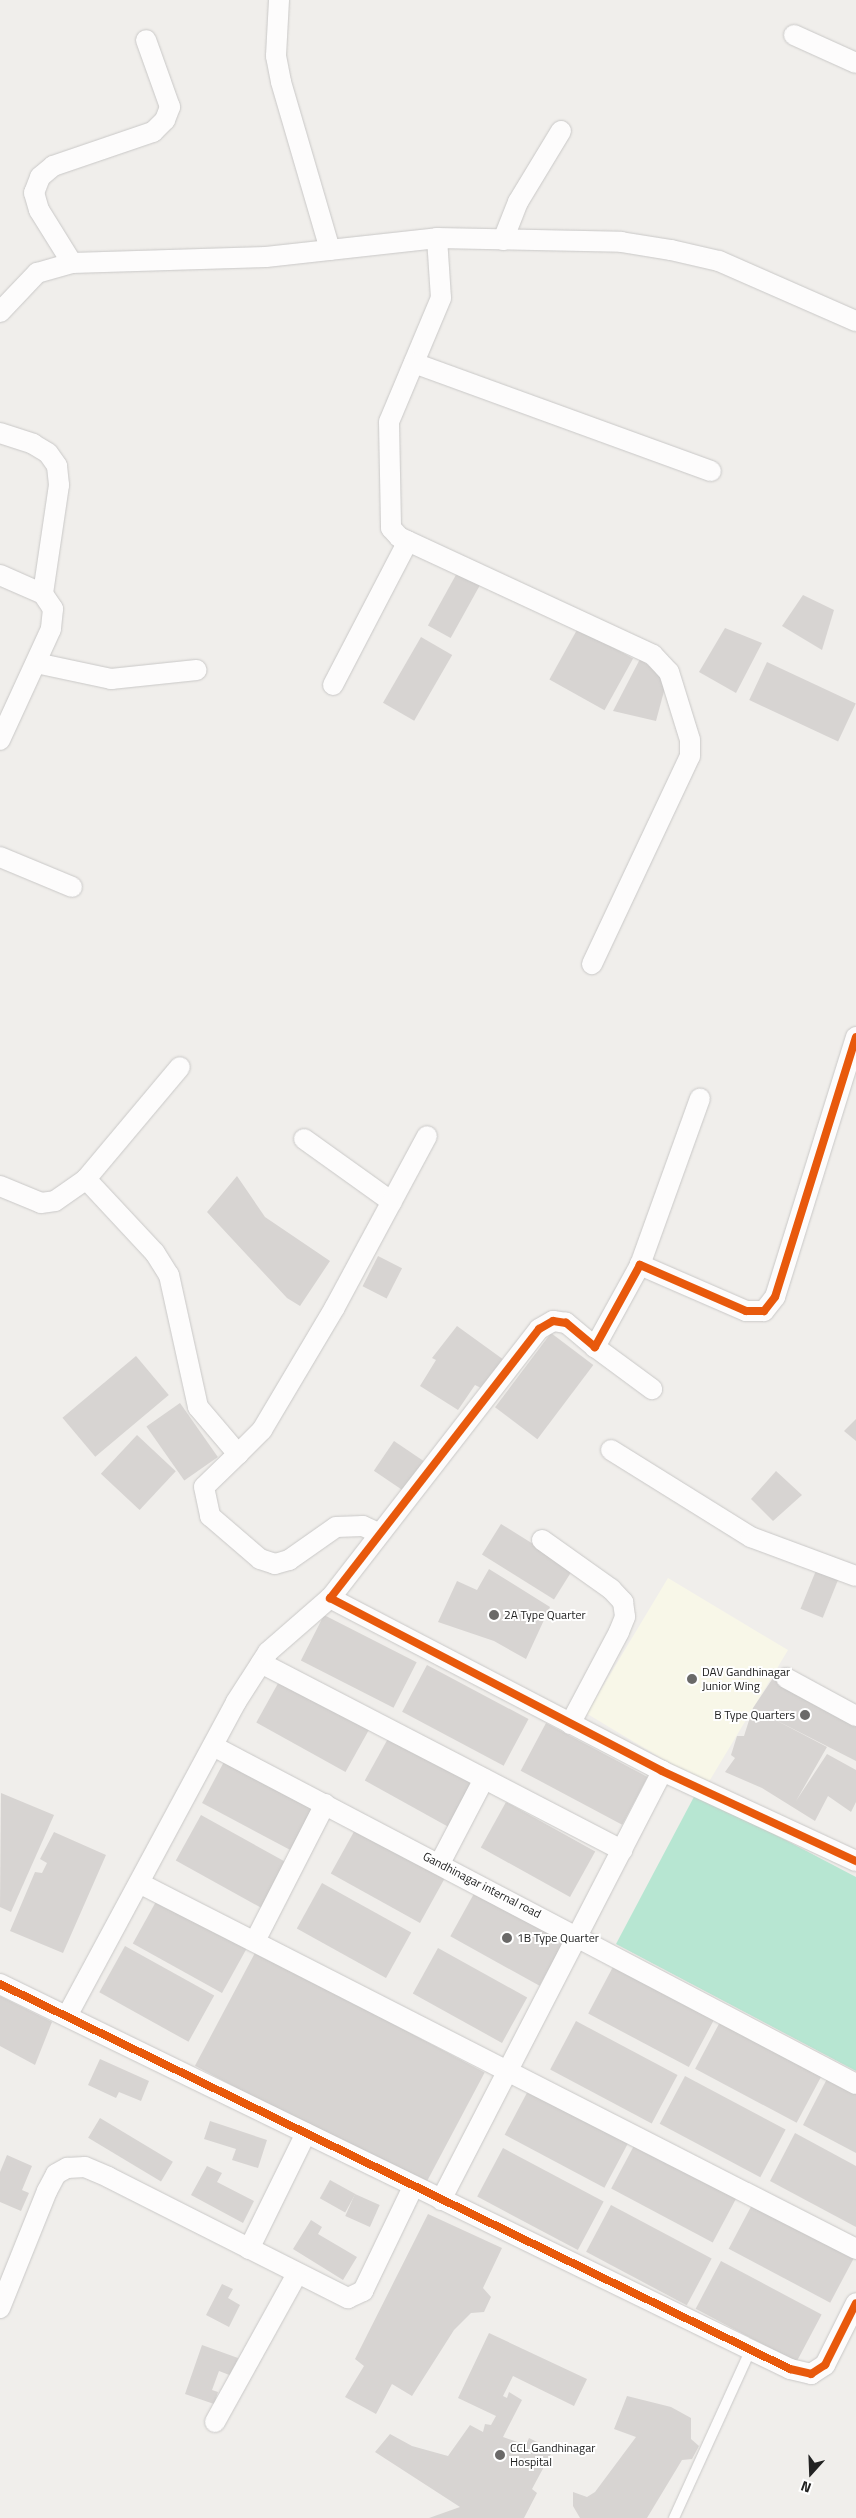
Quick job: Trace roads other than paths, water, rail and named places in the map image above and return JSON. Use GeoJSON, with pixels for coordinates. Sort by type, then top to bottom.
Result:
{"type":"FeatureCollection","features":[{"type":"Feature","properties":{"kind":"street"},"geometry":{"type":"LineString","coordinates":[[278,0],[276,56],[281,82],[330,250]]}},
{"type":"Feature","properties":{"kind":"street"},"geometry":{"type":"LineString","coordinates":[[794,35],[856,63]]}},
{"type":"Feature","properties":{"kind":"street"},"geometry":{"type":"LineString","coordinates":[[72,263],[39,210],[34,194],[40,177],[53,166],[153,132],[165,120],[170,107],[146,40]]}},
{"type":"Feature","properties":{"kind":"street"},"geometry":{"type":"LineString","coordinates":[[503,240],[518,202],[561,131]]}},
{"type":"Feature","properties":{"kind":"street"},"geometry":{"type":"LineString","coordinates":[[437,238],[441,298],[394,405],[388,439],[388,516],[391,528],[408,541],[644,650],[669,672],[690,740],[690,756],[592,964]]}},
{"type":"Feature","properties":{"kind":"street"},"geometry":{"type":"LineString","coordinates":[[0,312],[37,273],[72,263],[266,257],[437,238],[621,242],[709,259],[856,321]]}},
{"type":"Feature","properties":{"kind":"street"},"geometry":{"type":"LineString","coordinates":[[414,363],[712,472]]}},
{"type":"Feature","properties":{"kind":"street"},"geometry":{"type":"LineString","coordinates":[[0,432],[33,444],[48,453],[57,466],[59,485],[43,594]]}},
{"type":"Feature","properties":{"kind":"street"},"geometry":{"type":"LineString","coordinates":[[333,685],[408,541]]}},
{"type":"Feature","properties":{"kind":"street"},"geometry":{"type":"LineString","coordinates":[[0,576],[43,594],[53,609],[51,629],[0,740]]}},
{"type":"Feature","properties":{"kind":"street"},"geometry":{"type":"LineString","coordinates":[[36,663],[111,679],[196,670]]}},
{"type":"Feature","properties":{"kind":"street"},"geometry":{"type":"LineString","coordinates":[[0,857],[72,887]]}},
{"type":"Feature","properties":{"kind":"street"},"geometry":{"type":"LineString","coordinates":[[640,1265],[746,1311],[764,1310],[776,1297],[856,1037]]}},
{"type":"Feature","properties":{"kind":"street"},"geometry":{"type":"LineString","coordinates":[[0,1186],[41,1203],[55,1201],[86,1179],[180,1067]]}},
{"type":"Feature","properties":{"kind":"street"},"geometry":{"type":"LineString","coordinates":[[595,1347],[640,1265],[700,1098]]}},
{"type":"Feature","properties":{"kind":"street"},"geometry":{"type":"LineString","coordinates":[[378,1533],[363,1526],[336,1527],[289,1560],[275,1564],[260,1559],[210,1516],[203,1499],[204,1487],[213,1475],[262,1430],[392,1202],[427,1136]]}},
{"type":"Feature","properties":{"kind":"street"},"geometry":{"type":"LineString","coordinates":[[304,1139],[392,1202]]}},
{"type":"Feature","properties":{"kind":"street"},"geometry":{"type":"LineString","coordinates":[[86,1179],[155,1253],[169,1275],[198,1407],[238,1454]]}},
{"type":"Feature","properties":{"kind":"street"},"geometry":{"type":"LineString","coordinates":[[66,2016],[213,1746],[261,1663],[330,1598],[378,1533],[539,1329],[553,1321],[566,1323],[652,1389]]}},
{"type":"Feature","properties":{"kind":"street"},"geometry":{"type":"LineString","coordinates":[[611,1450],[751,1537],[856,1576]]}},
{"type":"Feature","properties":{"kind":"street"},"geometry":{"type":"LineString","coordinates":[[542,1540],[612,1589],[623,1602],[625,1617],[619,1632],[570,1724]]}},
{"type":"Feature","properties":{"kind":"street"},"geometry":{"type":"LineString","coordinates":[[330,1598],[570,1724],[662,1770],[856,1861]]}},
{"type":"Feature","properties":{"kind":"street"},"geometry":{"type":"LineString","coordinates":[[261,1663],[622,1850]]}},
{"type":"Feature","properties":{"kind":"street"},"geometry":{"type":"LineString","coordinates":[[786,1678],[856,1716]]}},
{"type":"Feature","properties":{"kind":"street","name":"Gandhinagar internal road"},"geometry":{"type":"LineString","coordinates":[[213,1746],[578,1935],[856,2084]]}},
{"type":"Feature","properties":{"kind":"street"},"geometry":{"type":"LineString","coordinates":[[441,2200],[662,1770]]}},
{"type":"Feature","properties":{"kind":"street"},"geometry":{"type":"LineString","coordinates":[[440,1863],[484,1779]]}},
{"type":"Feature","properties":{"kind":"street"},"geometry":{"type":"LineString","coordinates":[[255,1941],[325,1804]]}},
{"type":"Feature","properties":{"kind":"street"},"geometry":{"type":"LineString","coordinates":[[139,1882],[508,2068],[856,2249]]}},
{"type":"Feature","properties":{"kind":"street"},"geometry":{"type":"LineString","coordinates":[[0,1984],[413,2187],[751,2350],[811,2374],[825,2365],[851,2326],[856,2303]]}},
{"type":"Feature","properties":{"kind":"street"},"geometry":{"type":"LineString","coordinates":[[249,2249],[306,2133]]}},
{"type":"Feature","properties":{"kind":"street"},"geometry":{"type":"LineString","coordinates":[[0,2308],[47,2191],[56,2174],[67,2168],[85,2167],[108,2177],[249,2249],[296,2276],[348,2298],[362,2291],[413,2187]]}},
{"type":"Feature","properties":{"kind":"street"},"geometry":{"type":"LineString","coordinates":[[215,2422],[296,2276]]}},
{"type":"Feature","properties":{"kind":"lane"},"geometry":{"type":"LineString","coordinates":[[674,2518],[751,2350]]}},
{"type":"Feature","properties":{"kind":"place","name":"2A Type Quarter"},"geometry":{"type":"Point","coordinates":[494,1615]}},
{"type":"Feature","properties":{"kind":"place","name":"DAV Gandhinagar Junior Wing"},"geometry":{"type":"Point","coordinates":[692,1679]}},
{"type":"Feature","properties":{"kind":"place","name":"B Type Quarters"},"geometry":{"type":"Point","coordinates":[805,1715]}},
{"type":"Feature","properties":{"kind":"place","name":"1B Type Quarter"},"geometry":{"type":"Point","coordinates":[507,1938]}},
{"type":"Feature","properties":{"kind":"place","name":"CCL Gandhinagar Hospital"},"geometry":{"type":"Point","coordinates":[500,2455]}}]}
